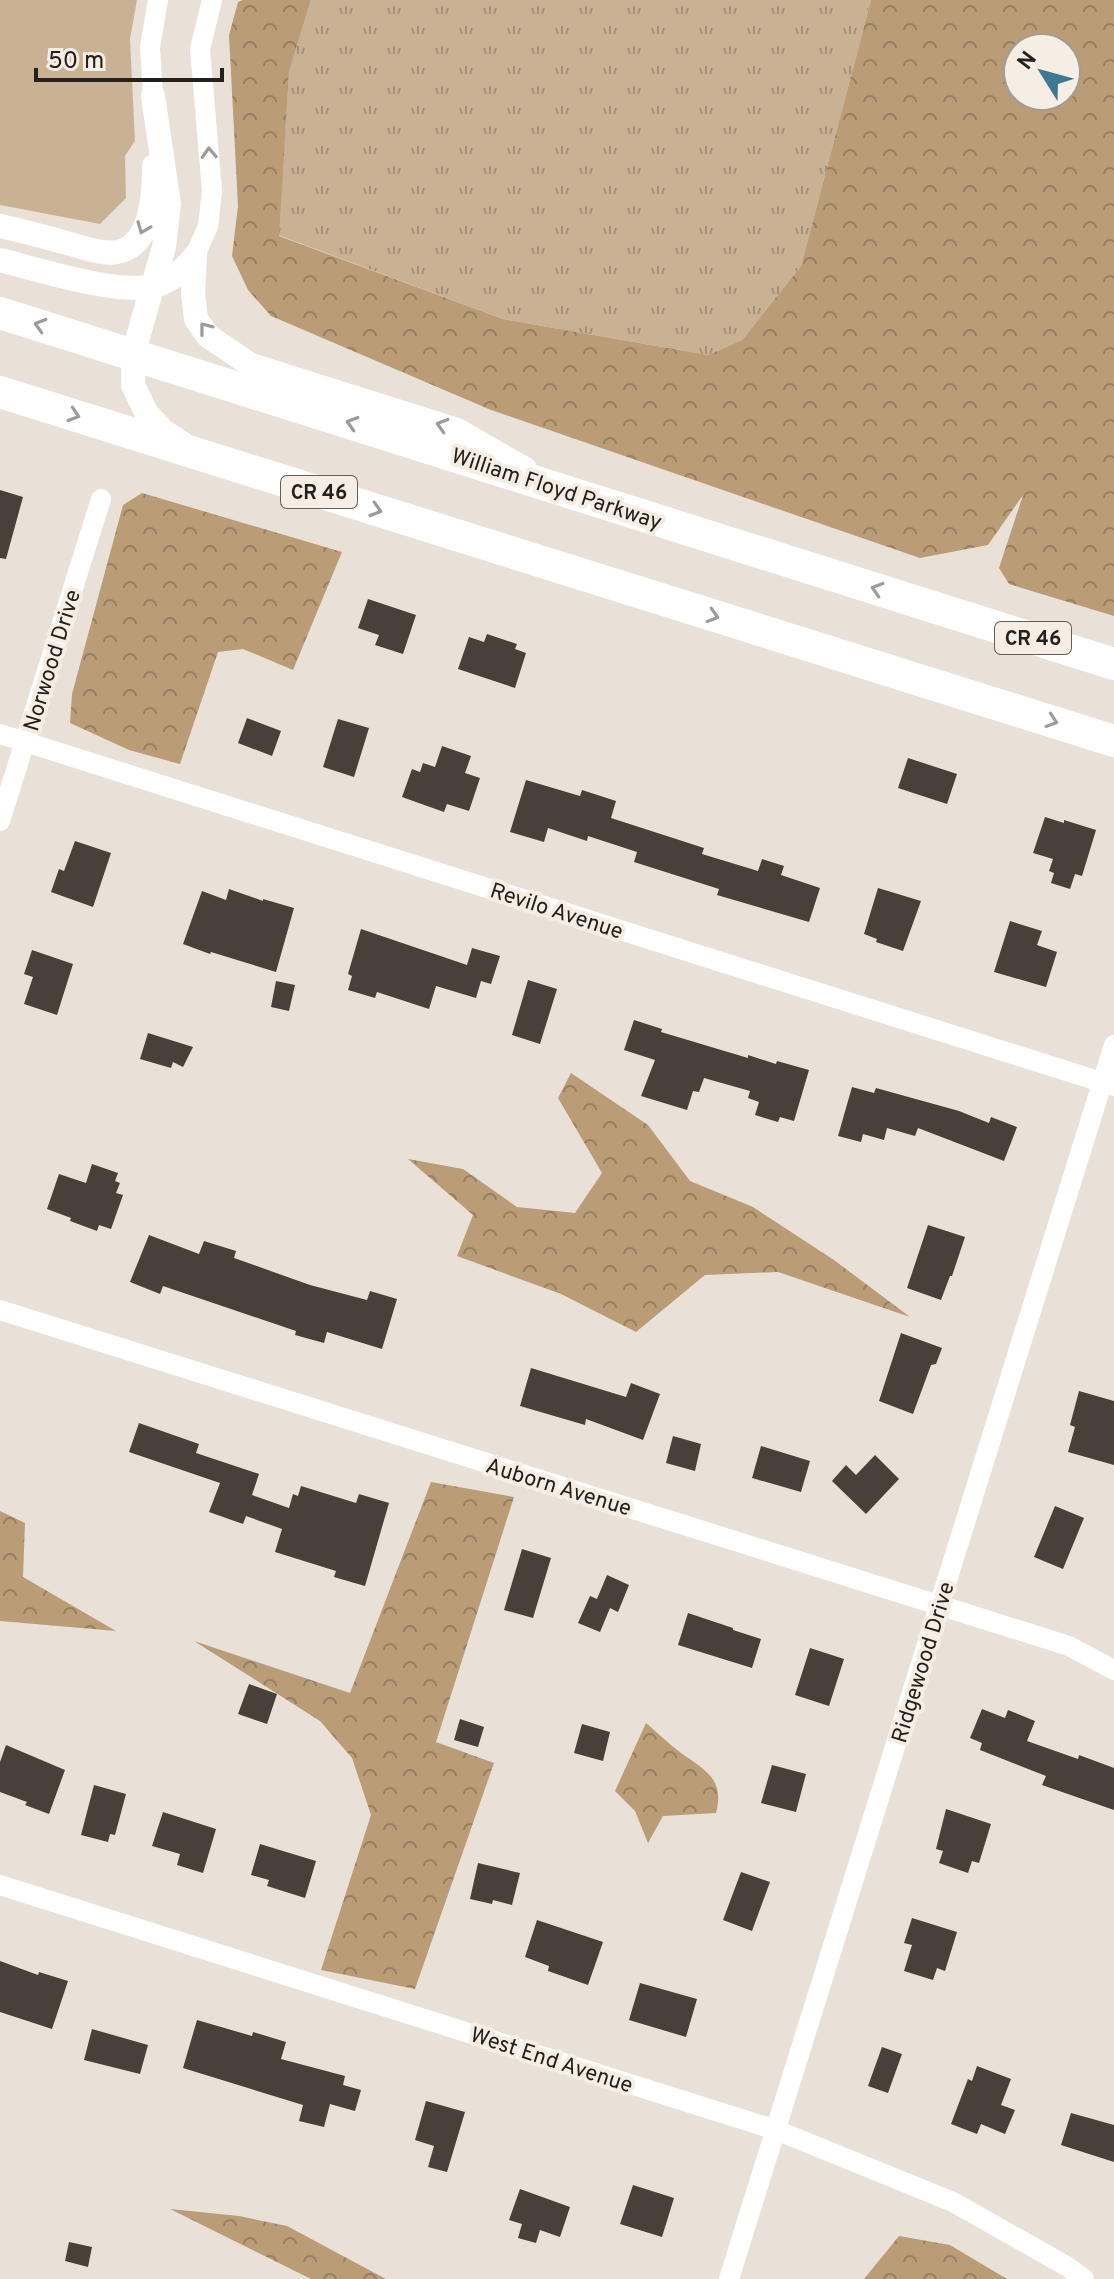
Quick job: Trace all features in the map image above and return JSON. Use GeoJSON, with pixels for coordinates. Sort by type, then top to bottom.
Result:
{"type":"FeatureCollection","features":[{"type":"Feature","properties":{"kind":"highway","name":"William Floyd Parkway"},"geometry":{"type":"LineString","coordinates":[[0,313],[1114,664]]}},
{"type":"Feature","properties":{"kind":"highway","name":"CR 46"},"geometry":{"type":"LineString","coordinates":[[0,392],[1114,741]]}},
{"type":"Feature","properties":{"kind":"street"},"geometry":{"type":"LineString","coordinates":[[0,226],[107,252],[118,252],[138,240],[144,231],[154,188],[150,47],[158,0]]}},
{"type":"Feature","properties":{"kind":"street"},"geometry":{"type":"LineString","coordinates":[[0,260],[77,280],[138,289],[159,285],[187,266],[195,256],[208,226],[212,191],[200,49],[212,0]]}},
{"type":"Feature","properties":{"kind":"street"},"geometry":{"type":"LineString","coordinates":[[153,96],[169,204],[164,247],[133,354],[133,385],[146,412],[162,430],[198,454]]}},
{"type":"Feature","properties":{"kind":"street"},"geometry":{"type":"LineString","coordinates":[[195,256],[193,293],[196,319],[208,336],[251,365],[457,430],[559,489]]}},
{"type":"Feature","properties":{"kind":"street","name":"Norwood Drive"},"geometry":{"type":"LineString","coordinates":[[0,821],[101,499]]}},
{"type":"Feature","properties":{"kind":"street","name":"Revilo Avenue"},"geometry":{"type":"LineString","coordinates":[[0,734],[1108,1084]]}},
{"type":"Feature","properties":{"kind":"street","name":"Ridgewood Drive"},"geometry":{"type":"LineString","coordinates":[[729,2279],[939,1606],[1108,1084],[1114,1045]]}},
{"type":"Feature","properties":{"kind":"street","name":"Auborn Avenue"},"geometry":{"type":"LineString","coordinates":[[0,1310],[1069,1646],[1114,1670]]}},
{"type":"Feature","properties":{"kind":"street","name":"West End Avenue"},"geometry":{"type":"LineString","coordinates":[[0,1885],[776,2130],[953,2202],[1084,2279]]}},
{"type":"Feature","properties":{"kind":"green space"},"geometry":{"type":"Polygon","coordinates":[[[0,0],[137,0],[130,39],[135,141],[125,156],[126,198],[100,224],[0,205],[0,0]]]}},
{"type":"Feature","properties":{"kind":"green space"},"geometry":{"type":"Polygon","coordinates":[[[311,0],[871,0],[801,266],[742,340],[708,355],[503,319],[278,235],[289,72],[311,0]]]}},
{"type":"Feature","properties":{"kind":"green space"},"geometry":{"type":"Polygon","coordinates":[[[311,0],[289,72],[279,236],[503,319],[708,355],[742,340],[801,266],[871,0],[1114,0],[1114,616],[1009,584],[999,568],[1023,495],[988,545],[920,558],[491,410],[271,316],[248,290],[232,256],[238,206],[229,35],[238,2],[311,0]]]}},
{"type":"Feature","properties":{"kind":"green space"},"geometry":{"type":"Polygon","coordinates":[[[142,493],[342,552],[293,670],[243,649],[218,652],[180,764],[129,750],[70,723],[72,694],[123,505],[142,493]]]}},
{"type":"Feature","properties":{"kind":"green space"},"geometry":{"type":"Polygon","coordinates":[[[571,1073],[648,1125],[690,1181],[753,1207],[834,1260],[910,1317],[778,1272],[705,1275],[636,1332],[561,1294],[457,1256],[473,1215],[408,1159],[463,1169],[517,1207],[575,1213],[602,1173],[558,1098],[571,1073]]]}},
{"type":"Feature","properties":{"kind":"green space"},"geometry":{"type":"Polygon","coordinates":[[[431,1482],[514,1497],[436,1742],[494,1763],[415,1989],[321,1970],[371,1815],[352,1758],[320,1721],[194,1641],[350,1693],[431,1482]]]}},
{"type":"Feature","properties":{"kind":"green space"},"geometry":{"type":"Polygon","coordinates":[[[0,1511],[25,1523],[23,1577],[116,1631],[0,1621],[0,1511]]]}},
{"type":"Feature","properties":{"kind":"green space"},"geometry":{"type":"Polygon","coordinates":[[[646,1723],[711,1777],[718,1792],[716,1813],[663,1816],[648,1843],[635,1811],[615,1791],[646,1723]]]}},
{"type":"Feature","properties":{"kind":"green space"},"geometry":{"type":"Polygon","coordinates":[[[170,2209],[239,2216],[287,2226],[386,2279],[311,2279],[170,2209]]]}},
{"type":"Feature","properties":{"kind":"green space"},"geometry":{"type":"Polygon","coordinates":[[[899,2236],[950,2245],[1007,2279],[864,2279],[899,2236]]]}},
{"type":"Feature","properties":{"kind":"building"},"geometry":{"type":"Polygon","coordinates":[[[0,490],[23,497],[6,559],[0,558],[0,490]]]}},
{"type":"Feature","properties":{"kind":"building"},"geometry":{"type":"Polygon","coordinates":[[[368,599],[416,615],[403,654],[375,645],[379,635],[358,628],[368,599]]]}},
{"type":"Feature","properties":{"kind":"building"},"geometry":{"type":"Polygon","coordinates":[[[487,634],[517,644],[515,649],[526,653],[515,688],[458,669],[469,637],[484,642],[487,634]]]}},
{"type":"Feature","properties":{"kind":"building"},"geometry":{"type":"Polygon","coordinates":[[[247,718],[281,731],[272,756],[238,743],[247,718]]]}},
{"type":"Feature","properties":{"kind":"building"},"geometry":{"type":"Polygon","coordinates":[[[338,719],[369,728],[354,777],[323,767],[338,719]]]}},
{"type":"Feature","properties":{"kind":"building"},"geometry":{"type":"Polygon","coordinates":[[[442,746],[471,756],[465,773],[480,778],[469,811],[447,804],[444,812],[402,797],[412,769],[420,772],[423,763],[435,767],[442,746]]]}},
{"type":"Feature","properties":{"kind":"building"},"geometry":{"type":"Polygon","coordinates":[[[908,758],[957,774],[947,804],[898,788],[908,758]]]}},
{"type":"Feature","properties":{"kind":"building"},"geometry":{"type":"Polygon","coordinates":[[[526,780],[580,796],[582,790],[616,801],[611,818],[704,848],[702,854],[758,871],[762,859],[784,866],[781,875],[820,888],[809,922],[717,895],[719,889],[634,862],[637,852],[588,836],[587,841],[548,828],[544,842],[510,832],[526,780]]]}},
{"type":"Feature","properties":{"kind":"building"},"geometry":{"type":"Polygon","coordinates":[[[1045,817],[1096,830],[1082,876],[1075,874],[1070,889],[1051,883],[1054,873],[1049,871],[1053,859],[1033,853],[1045,817]]]}},
{"type":"Feature","properties":{"kind":"building"},"geometry":{"type":"Polygon","coordinates":[[[75,841],[111,853],[93,907],[51,892],[59,869],[64,871],[75,841]]]}},
{"type":"Feature","properties":{"kind":"building"},"geometry":{"type":"Polygon","coordinates":[[[878,888],[921,901],[903,951],[876,942],[877,939],[864,934],[878,888]]]}},
{"type":"Feature","properties":{"kind":"building"},"geometry":{"type":"Polygon","coordinates":[[[229,889],[294,908],[276,972],[183,944],[202,891],[226,900],[229,889]]]}},
{"type":"Feature","properties":{"kind":"building"},"geometry":{"type":"Polygon","coordinates":[[[1010,921],[1042,931],[1037,945],[1057,952],[1046,987],[994,972],[1010,921]]]}},
{"type":"Feature","properties":{"kind":"building"},"geometry":{"type":"Polygon","coordinates":[[[361,929],[467,965],[472,948],[500,956],[491,984],[481,981],[476,998],[436,986],[429,1009],[377,992],[375,998],[348,990],[352,976],[348,974],[361,929]]]}},
{"type":"Feature","properties":{"kind":"building"},"geometry":{"type":"Polygon","coordinates":[[[32,950],[73,964],[57,1015],[24,1004],[33,977],[24,974],[32,950]]]}},
{"type":"Feature","properties":{"kind":"building"},"geometry":{"type":"Polygon","coordinates":[[[528,980],[557,989],[540,1044],[512,1035],[528,980]]]}},
{"type":"Feature","properties":{"kind":"building"},"geometry":{"type":"Polygon","coordinates":[[[276,981],[295,985],[289,1011],[271,1007],[276,981]]]}},
{"type":"Feature","properties":{"kind":"building"},"geometry":{"type":"Polygon","coordinates":[[[634,1020],[662,1029],[661,1032],[748,1058],[748,1055],[809,1070],[794,1121],[780,1117],[778,1122],[755,1115],[759,1102],[748,1098],[750,1091],[704,1078],[699,1092],[693,1091],[687,1110],[641,1096],[655,1060],[624,1050],[634,1020]]]}},
{"type":"Feature","properties":{"kind":"building"},"geometry":{"type":"Polygon","coordinates":[[[148,1033],[193,1047],[183,1067],[173,1062],[171,1068],[140,1059],[148,1033]]]}},
{"type":"Feature","properties":{"kind":"building"},"geometry":{"type":"Polygon","coordinates":[[[852,1087],[874,1093],[876,1088],[959,1111],[989,1123],[991,1117],[1017,1127],[1004,1161],[918,1128],[915,1136],[887,1128],[884,1140],[863,1134],[861,1142],[838,1136],[852,1087]]]}},
{"type":"Feature","properties":{"kind":"building"},"geometry":{"type":"Polygon","coordinates":[[[92,1164],[118,1173],[115,1181],[120,1183],[116,1193],[123,1195],[111,1229],[99,1225],[97,1231],[47,1209],[59,1174],[86,1183],[92,1164]]]}},
{"type":"Feature","properties":{"kind":"building"},"geometry":{"type":"Polygon","coordinates":[[[928,1225],[965,1237],[941,1300],[907,1288],[928,1225]]]}},
{"type":"Feature","properties":{"kind":"building"},"geometry":{"type":"Polygon","coordinates":[[[149,1235],[199,1254],[204,1241],[236,1251],[234,1258],[310,1285],[367,1300],[370,1291],[397,1299],[382,1349],[327,1332],[324,1343],[163,1286],[160,1294],[130,1282],[149,1235]]]}},
{"type":"Feature","properties":{"kind":"building"},"geometry":{"type":"Polygon","coordinates":[[[901,1333],[942,1348],[936,1364],[931,1365],[913,1414],[879,1401],[901,1333]]]}},
{"type":"Feature","properties":{"kind":"building"},"geometry":{"type":"Polygon","coordinates":[[[531,1368],[626,1397],[631,1383],[660,1394],[643,1440],[586,1419],[585,1425],[520,1406],[531,1368]]]}},
{"type":"Feature","properties":{"kind":"building"},"geometry":{"type":"Polygon","coordinates":[[[1079,1391],[1114,1401],[1114,1465],[1068,1452],[1075,1427],[1070,1425],[1079,1391]]]}},
{"type":"Feature","properties":{"kind":"building"},"geometry":{"type":"Polygon","coordinates":[[[139,1423],[199,1444],[196,1453],[259,1474],[252,1495],[289,1508],[293,1494],[298,1496],[301,1486],[356,1503],[359,1494],[389,1503],[365,1586],[334,1577],[336,1571],[275,1552],[282,1529],[246,1516],[243,1524],[209,1512],[220,1483],[129,1452],[139,1423]]]}},
{"type":"Feature","properties":{"kind":"building"},"geometry":{"type":"Polygon","coordinates":[[[673,1436],[701,1444],[695,1471],[666,1463],[673,1436]]]}},
{"type":"Feature","properties":{"kind":"building"},"geometry":{"type":"Polygon","coordinates":[[[761,1446],[810,1461],[801,1492],[752,1478],[761,1446]]]}},
{"type":"Feature","properties":{"kind":"building"},"geometry":{"type":"Polygon","coordinates":[[[875,1455],[899,1479],[866,1514],[832,1481],[846,1465],[856,1475],[875,1455]]]}},
{"type":"Feature","properties":{"kind":"building"},"geometry":{"type":"Polygon","coordinates":[[[1055,1506],[1084,1518],[1063,1569],[1034,1557],[1055,1506]]]}},
{"type":"Feature","properties":{"kind":"building"},"geometry":{"type":"Polygon","coordinates":[[[522,1549],[551,1558],[533,1618],[504,1610],[522,1549]]]}},
{"type":"Feature","properties":{"kind":"building"},"geometry":{"type":"Polygon","coordinates":[[[607,1575],[629,1585],[618,1612],[610,1608],[600,1632],[578,1623],[590,1596],[597,1599],[607,1575]]]}},
{"type":"Feature","properties":{"kind":"building"},"geometry":{"type":"Polygon","coordinates":[[[688,1613],[761,1639],[752,1668],[678,1645],[688,1613]]]}},
{"type":"Feature","properties":{"kind":"building"},"geometry":{"type":"Polygon","coordinates":[[[810,1648],[844,1659],[829,1706],[795,1695],[810,1648]]]}},
{"type":"Feature","properties":{"kind":"building"},"geometry":{"type":"Polygon","coordinates":[[[249,1684],[277,1694],[267,1724],[238,1714],[249,1684]]]}},
{"type":"Feature","properties":{"kind":"building"},"geometry":{"type":"Polygon","coordinates":[[[982,1709],[1005,1718],[1008,1710],[1035,1721],[1027,1741],[1114,1768],[1114,1810],[1042,1785],[1046,1776],[980,1750],[982,1743],[970,1738],[982,1709]]]}},
{"type":"Feature","properties":{"kind":"building"},"geometry":{"type":"Polygon","coordinates":[[[460,1719],[484,1727],[478,1747],[454,1740],[460,1719]]]}},
{"type":"Feature","properties":{"kind":"building"},"geometry":{"type":"Polygon","coordinates":[[[582,1724],[610,1732],[603,1761],[574,1753],[582,1724]]]}},
{"type":"Feature","properties":{"kind":"building"},"geometry":{"type":"Polygon","coordinates":[[[6,1745],[65,1770],[49,1814],[0,1792],[0,1762],[6,1745]]]}},
{"type":"Feature","properties":{"kind":"building"},"geometry":{"type":"Polygon","coordinates":[[[772,1765],[806,1774],[796,1812],[761,1803],[772,1765]]]}},
{"type":"Feature","properties":{"kind":"building"},"geometry":{"type":"Polygon","coordinates":[[[94,1785],[126,1794],[115,1835],[110,1834],[108,1842],[81,1835],[94,1785]]]}},
{"type":"Feature","properties":{"kind":"building"},"geometry":{"type":"Polygon","coordinates":[[[946,1809],[991,1824],[979,1863],[972,1861],[968,1873],[939,1863],[943,1851],[936,1849],[946,1809]]]}},
{"type":"Feature","properties":{"kind":"building"},"geometry":{"type":"Polygon","coordinates":[[[163,1812],[216,1829],[203,1873],[177,1865],[180,1854],[152,1846],[163,1812]]]}},
{"type":"Feature","properties":{"kind":"building"},"geometry":{"type":"Polygon","coordinates":[[[260,1844],[316,1861],[305,1898],[267,1886],[269,1880],[251,1875],[260,1844]]]}},
{"type":"Feature","properties":{"kind":"building"},"geometry":{"type":"Polygon","coordinates":[[[478,1863],[520,1873],[512,1905],[470,1899],[478,1863]]]}},
{"type":"Feature","properties":{"kind":"building"},"geometry":{"type":"Polygon","coordinates":[[[741,1872],[770,1882],[752,1931],[723,1920],[741,1872]]]}},
{"type":"Feature","properties":{"kind":"building"},"geometry":{"type":"Polygon","coordinates":[[[912,1918],[957,1932],[945,1971],[937,1968],[933,1980],[904,1971],[912,1945],[904,1943],[912,1918]]]}},
{"type":"Feature","properties":{"kind":"building"},"geometry":{"type":"Polygon","coordinates":[[[537,1920],[603,1942],[588,1985],[548,1971],[549,1966],[525,1957],[537,1920]]]}},
{"type":"Feature","properties":{"kind":"building"},"geometry":{"type":"Polygon","coordinates":[[[0,1961],[38,1975],[39,1972],[68,1981],[52,2029],[0,2012],[0,1961]]]}},
{"type":"Feature","properties":{"kind":"building"},"geometry":{"type":"Polygon","coordinates":[[[640,1983],[697,1999],[686,2037],[629,2020],[640,1983]]]}},
{"type":"Feature","properties":{"kind":"building"},"geometry":{"type":"Polygon","coordinates":[[[197,2020],[286,2042],[281,2059],[345,2076],[343,2085],[361,2090],[355,2111],[330,2104],[324,2127],[299,2121],[303,2105],[183,2068],[197,2020]]]}},
{"type":"Feature","properties":{"kind":"building"},"geometry":{"type":"Polygon","coordinates":[[[92,2029],[148,2045],[140,2074],[84,2060],[92,2029]]]}},
{"type":"Feature","properties":{"kind":"building"},"geometry":{"type":"Polygon","coordinates":[[[882,2047],[902,2054],[888,2093],[868,2086],[882,2047]]]}},
{"type":"Feature","properties":{"kind":"building"},"geometry":{"type":"Polygon","coordinates":[[[977,2066],[1011,2079],[1001,2105],[1015,2110],[1005,2134],[981,2124],[977,2134],[951,2124],[968,2079],[972,2081],[977,2066]]]}},
{"type":"Feature","properties":{"kind":"building"},"geometry":{"type":"Polygon","coordinates":[[[426,2101],[465,2112],[447,2172],[428,2167],[434,2146],[415,2140],[426,2101]]]}},
{"type":"Feature","properties":{"kind":"building"},"geometry":{"type":"Polygon","coordinates":[[[1071,2113],[1114,2125],[1114,2162],[1061,2145],[1071,2113]]]}},
{"type":"Feature","properties":{"kind":"building"},"geometry":{"type":"Polygon","coordinates":[[[633,2185],[674,2198],[662,2237],[620,2224],[633,2185]]]}},
{"type":"Feature","properties":{"kind":"building"},"geometry":{"type":"Polygon","coordinates":[[[520,2189],[570,2207],[560,2237],[540,2230],[536,2243],[518,2238],[522,2224],[509,2220],[520,2189]]]}},
{"type":"Feature","properties":{"kind":"building"},"geometry":{"type":"Polygon","coordinates":[[[69,2242],[92,2247],[88,2267],[65,2261],[69,2242]]]}}]}
